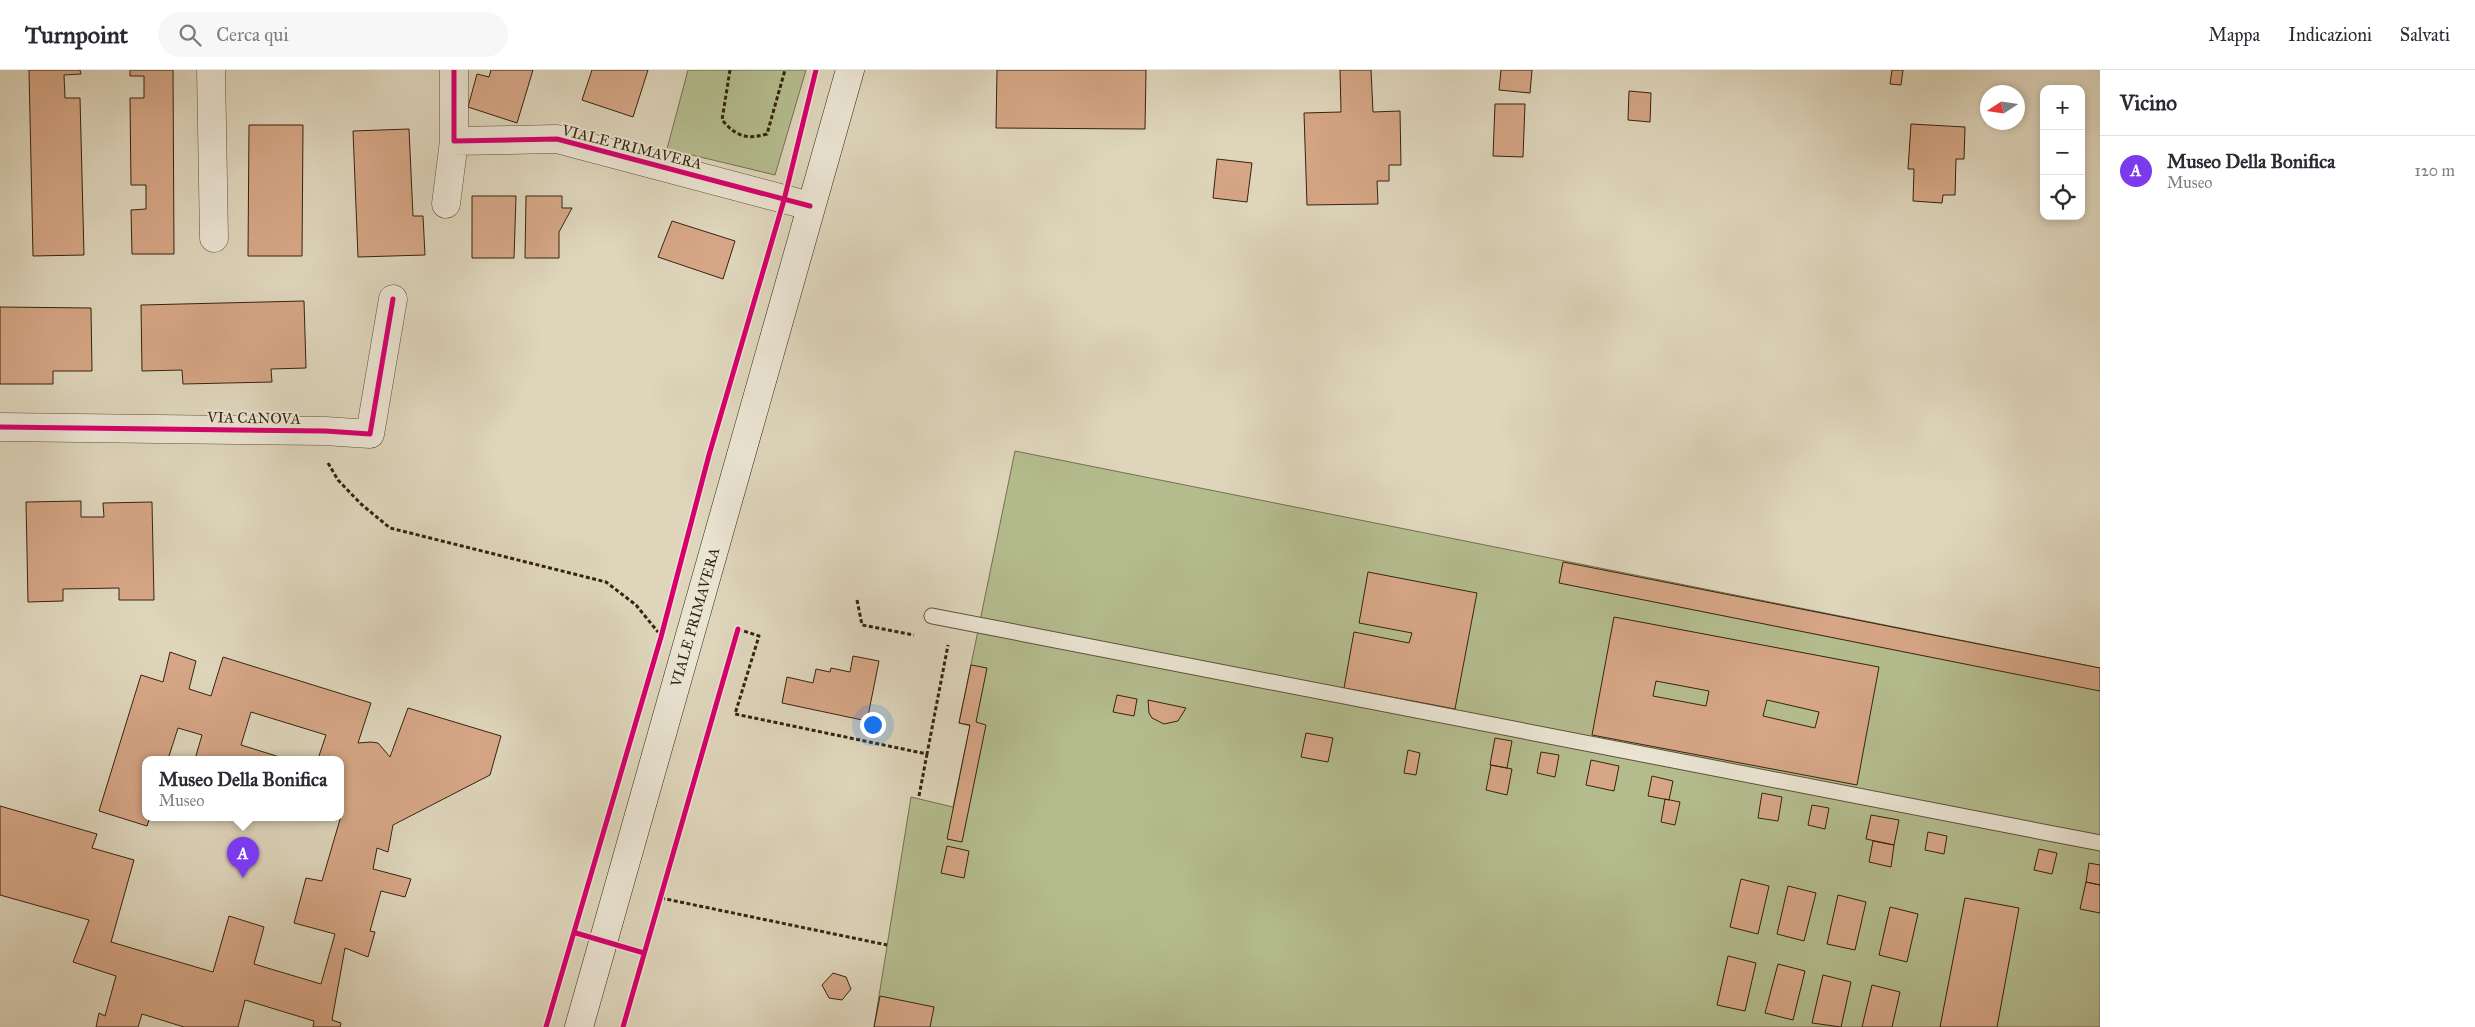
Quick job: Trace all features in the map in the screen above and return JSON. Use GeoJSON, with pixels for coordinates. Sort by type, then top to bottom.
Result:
{"type":"FeatureCollection","features":[{"type":"Feature","properties":{"kind":"street"},"geometry":{"type":"LineString","coordinates":[[211,70],[214,238]]}},
{"type":"Feature","properties":{"kind":"street"},"geometry":{"type":"LineString","coordinates":[[446,204],[454,141],[454,70]]}},
{"type":"Feature","properties":{"kind":"street","name":"VIALE PRIMAVERA"},"geometry":{"type":"LineString","coordinates":[[579,1027],[850,70]]}},
{"type":"Feature","properties":{"kind":"street","name":"VIALE PRIMAVERA"},"geometry":{"type":"LineString","coordinates":[[454,141],[557,139],[810,206]]}},
{"type":"Feature","properties":{"kind":"street","name":"VIA CANOVA"},"geometry":{"type":"LineString","coordinates":[[0,427],[370,434],[393,299]]}},
{"type":"Feature","properties":{"kind":"lane"},"geometry":{"type":"LineString","coordinates":[[932,616],[2100,843]]}},
{"type":"Feature","properties":{"kind":"path"},"geometry":{"type":"LineString","coordinates":[[730,70],[722,120],[733,133],[754,138],[767,134],[785,70]]}},
{"type":"Feature","properties":{"kind":"path"},"geometry":{"type":"LineString","coordinates":[[325,457],[338,480],[361,504],[390,528],[606,582],[636,605],[661,637]]}},
{"type":"Feature","properties":{"kind":"path"},"geometry":{"type":"LineString","coordinates":[[857,600],[862,625],[923,637]]}},
{"type":"Feature","properties":{"kind":"path"},"geometry":{"type":"LineString","coordinates":[[919,796],[954,620]]}},
{"type":"Feature","properties":{"kind":"path"},"geometry":{"type":"LineString","coordinates":[[661,637],[664,628]]}},
{"type":"Feature","properties":{"kind":"path"},"geometry":{"type":"LineString","coordinates":[[736,639],[738,629],[759,636],[735,714],[927,754]]}},
{"type":"Feature","properties":{"kind":"path"},"geometry":{"type":"LineString","coordinates":[[658,907],[664,888]]}},
{"type":"Feature","properties":{"kind":"path"},"geometry":{"type":"LineString","coordinates":[[661,898],[887,945]]}},
{"type":"Feature","properties":{"kind":"green space"},"geometry":{"type":"Polygon","coordinates":[[[688,70],[806,70],[775,175],[667,149],[688,70]]]}},
{"type":"Feature","properties":{"kind":"green space"},"geometry":{"type":"Polygon","coordinates":[[[1015,451],[2100,668],[2100,1027],[874,1027],[911,797],[953,807],[970,726],[959,723],[1015,451]]]}},
{"type":"Feature","properties":{"kind":"building"},"geometry":{"type":"Polygon","coordinates":[[[29,70],[80,70],[81,74],[64,75],[65,98],[80,98],[84,255],[33,256],[29,70]]]}},
{"type":"Feature","properties":{"kind":"building"},"geometry":{"type":"Polygon","coordinates":[[[130,70],[173,70],[174,254],[132,254],[131,210],[146,209],[146,185],[131,185],[130,98],[144,98],[144,76],[130,76],[130,70]]]}},
{"type":"Feature","properties":{"kind":"building"},"geometry":{"type":"Polygon","coordinates":[[[491,70],[533,70],[517,123],[468,107],[477,74],[489,77],[491,70]]]}},
{"type":"Feature","properties":{"kind":"building"},"geometry":{"type":"Polygon","coordinates":[[[592,70],[648,70],[633,117],[582,100],[592,70]]]}},
{"type":"Feature","properties":{"kind":"building"},"geometry":{"type":"Polygon","coordinates":[[[997,70],[1146,70],[1145,129],[996,128],[997,70]]]}},
{"type":"Feature","properties":{"kind":"building"},"geometry":{"type":"Polygon","coordinates":[[[1340,70],[1371,70],[1373,112],[1400,111],[1401,165],[1389,165],[1389,181],[1377,181],[1378,204],[1307,205],[1304,113],[1341,112],[1340,70]]]}},
{"type":"Feature","properties":{"kind":"building"},"geometry":{"type":"Polygon","coordinates":[[[1501,70],[1532,70],[1530,93],[1499,90],[1501,70]]]}},
{"type":"Feature","properties":{"kind":"building"},"geometry":{"type":"Polygon","coordinates":[[[1892,70],[1903,70],[1901,85],[1890,84],[1892,70]]]}},
{"type":"Feature","properties":{"kind":"building"},"geometry":{"type":"Polygon","coordinates":[[[1629,91],[1651,93],[1650,122],[1628,120],[1629,91]]]}},
{"type":"Feature","properties":{"kind":"building"},"geometry":{"type":"Polygon","coordinates":[[[1495,104],[1525,104],[1523,157],[1493,156],[1495,104]]]}},
{"type":"Feature","properties":{"kind":"building"},"geometry":{"type":"Polygon","coordinates":[[[1911,124],[1965,127],[1964,159],[1956,159],[1955,195],[1943,195],[1942,203],[1913,201],[1914,169],[1908,169],[1911,124]]]}},
{"type":"Feature","properties":{"kind":"building"},"geometry":{"type":"Polygon","coordinates":[[[249,125],[303,125],[302,256],[248,256],[249,125]]]}},
{"type":"Feature","properties":{"kind":"building"},"geometry":{"type":"Polygon","coordinates":[[[409,129],[413,216],[423,216],[425,255],[358,257],[353,131],[409,129]]]}},
{"type":"Feature","properties":{"kind":"building"},"geometry":{"type":"Polygon","coordinates":[[[1217,159],[1252,163],[1247,202],[1213,198],[1217,159]]]}},
{"type":"Feature","properties":{"kind":"building"},"geometry":{"type":"Polygon","coordinates":[[[472,196],[516,196],[514,258],[472,258],[472,196]]]}},
{"type":"Feature","properties":{"kind":"building"},"geometry":{"type":"Polygon","coordinates":[[[526,196],[562,196],[562,208],[572,208],[559,232],[559,258],[525,258],[526,196]]]}},
{"type":"Feature","properties":{"kind":"building"},"geometry":{"type":"Polygon","coordinates":[[[672,221],[735,241],[723,279],[658,257],[672,221]]]}},
{"type":"Feature","properties":{"kind":"building"},"geometry":{"type":"Polygon","coordinates":[[[304,301],[306,368],[271,369],[272,382],[183,384],[182,370],[142,371],[141,305],[304,301]]]}},
{"type":"Feature","properties":{"kind":"building"},"geometry":{"type":"Polygon","coordinates":[[[0,307],[91,308],[92,371],[53,371],[53,384],[0,384],[0,307]]]}},
{"type":"Feature","properties":{"kind":"building"},"geometry":{"type":"Polygon","coordinates":[[[81,501],[81,517],[104,517],[103,503],[152,502],[154,600],[119,600],[119,588],[63,589],[63,601],[28,602],[26,502],[81,501]]]}},
{"type":"Feature","properties":{"kind":"building"},"geometry":{"type":"Polygon","coordinates":[[[1563,562],[2100,668],[2100,691],[1559,583],[1563,562]]]}},
{"type":"Feature","properties":{"kind":"building"},"geometry":{"type":"Polygon","coordinates":[[[1368,572],[1477,593],[1455,709],[1344,688],[1354,632],[1409,643],[1412,633],[1359,623],[1368,572]]]}},
{"type":"Feature","properties":{"kind":"building"},"geometry":{"type":"Polygon","coordinates":[[[1614,617],[1879,667],[1857,785],[1592,735],[1614,617]],[[1656,681],[1653,696],[1706,706],[1709,691],[1656,681]],[[1767,700],[1763,716],[1815,728],[1819,712],[1767,700]]]}},
{"type":"Feature","properties":{"kind":"building"},"geometry":{"type":"Polygon","coordinates":[[[170,652],[196,661],[189,689],[211,696],[223,657],[371,703],[358,743],[378,743],[390,757],[408,708],[501,736],[490,775],[393,825],[388,852],[377,848],[373,869],[411,879],[405,897],[381,891],[370,931],[375,932],[368,957],[345,948],[332,1020],[341,1023],[340,1027],[313,1027],[314,1021],[245,1000],[238,1027],[184,1027],[142,1014],[138,1027],[96,1027],[99,1013],[105,1016],[116,976],[73,962],[89,920],[0,895],[0,806],[97,834],[92,848],[134,860],[111,942],[213,972],[229,916],[264,927],[254,964],[321,984],[335,934],[294,923],[306,878],[322,881],[340,821],[344,821],[344,756],[319,756],[326,735],[251,712],[241,745],[276,756],[196,756],[202,735],[178,728],[169,756],[142,756],[142,821],[149,821],[147,826],[99,811],[141,675],[163,682],[170,652]]]}},
{"type":"Feature","properties":{"kind":"building"},"geometry":{"type":"Polygon","coordinates":[[[853,656],[879,661],[867,721],[782,703],[787,677],[813,683],[816,669],[830,672],[831,668],[850,672],[853,656]]]}},
{"type":"Feature","properties":{"kind":"building"},"geometry":{"type":"Polygon","coordinates":[[[971,665],[987,668],[976,722],[986,725],[962,842],[947,839],[970,725],[959,723],[971,665]]]}},
{"type":"Feature","properties":{"kind":"building"},"geometry":{"type":"Polygon","coordinates":[[[1117,695],[1137,699],[1134,716],[1113,712],[1117,695]]]}},
{"type":"Feature","properties":{"kind":"building"},"geometry":{"type":"Polygon","coordinates":[[[1148,700],[1186,708],[1178,721],[1164,724],[1152,718],[1149,713],[1148,700]]]}},
{"type":"Feature","properties":{"kind":"building"},"geometry":{"type":"Polygon","coordinates":[[[1306,733],[1333,738],[1328,762],[1301,757],[1306,733]]]}},
{"type":"Feature","properties":{"kind":"building"},"geometry":{"type":"Polygon","coordinates":[[[1495,738],[1512,741],[1507,768],[1490,765],[1495,738]]]}},
{"type":"Feature","properties":{"kind":"building"},"geometry":{"type":"Polygon","coordinates":[[[1408,750],[1420,753],[1416,775],[1404,773],[1408,750]]]}},
{"type":"Feature","properties":{"kind":"building"},"geometry":{"type":"Polygon","coordinates":[[[1541,752],[1559,755],[1555,777],[1537,773],[1541,752]]]}},
{"type":"Feature","properties":{"kind":"building"},"geometry":{"type":"Polygon","coordinates":[[[1591,760],[1619,766],[1614,791],[1586,785],[1591,760]]]}},
{"type":"Feature","properties":{"kind":"building"},"geometry":{"type":"Polygon","coordinates":[[[1491,765],[1512,769],[1507,795],[1486,790],[1491,765]]]}},
{"type":"Feature","properties":{"kind":"building"},"geometry":{"type":"Polygon","coordinates":[[[1652,776],[1673,781],[1669,800],[1648,796],[1652,776]]]}},
{"type":"Feature","properties":{"kind":"building"},"geometry":{"type":"Polygon","coordinates":[[[1762,793],[1782,797],[1778,821],[1758,818],[1762,793]]]}},
{"type":"Feature","properties":{"kind":"building"},"geometry":{"type":"Polygon","coordinates":[[[1665,799],[1680,802],[1675,825],[1661,822],[1665,799]]]}},
{"type":"Feature","properties":{"kind":"building"},"geometry":{"type":"Polygon","coordinates":[[[1812,805],[1829,808],[1825,829],[1808,825],[1812,805]]]}},
{"type":"Feature","properties":{"kind":"building"},"geometry":{"type":"Polygon","coordinates":[[[1871,815],[1899,820],[1894,845],[1866,839],[1871,815]]]}},
{"type":"Feature","properties":{"kind":"building"},"geometry":{"type":"Polygon","coordinates":[[[1928,832],[1947,836],[1944,854],[1925,850],[1928,832]]]}},
{"type":"Feature","properties":{"kind":"building"},"geometry":{"type":"Polygon","coordinates":[[[1873,841],[1894,845],[1891,867],[1869,862],[1873,841]]]}},
{"type":"Feature","properties":{"kind":"building"},"geometry":{"type":"Polygon","coordinates":[[[947,846],[969,851],[964,878],[941,873],[947,846]]]}},
{"type":"Feature","properties":{"kind":"building"},"geometry":{"type":"Polygon","coordinates":[[[2039,849],[2057,853],[2052,874],[2034,870],[2039,849]]]}},
{"type":"Feature","properties":{"kind":"building"},"geometry":{"type":"Polygon","coordinates":[[[2089,863],[2100,865],[2100,885],[2086,882],[2089,863]]]}},
{"type":"Feature","properties":{"kind":"building"},"geometry":{"type":"Polygon","coordinates":[[[1741,879],[1769,886],[1758,934],[1730,927],[1741,879]]]}},
{"type":"Feature","properties":{"kind":"building"},"geometry":{"type":"Polygon","coordinates":[[[2086,882],[2100,885],[2100,913],[2080,909],[2086,882]]]}},
{"type":"Feature","properties":{"kind":"building"},"geometry":{"type":"Polygon","coordinates":[[[1788,886],[1816,893],[1804,941],[1777,934],[1788,886]]]}},
{"type":"Feature","properties":{"kind":"building"},"geometry":{"type":"Polygon","coordinates":[[[1838,895],[1866,902],[1855,950],[1827,944],[1838,895]]]}},
{"type":"Feature","properties":{"kind":"building"},"geometry":{"type":"Polygon","coordinates":[[[1965,898],[2019,908],[1997,1027],[1940,1027],[1965,898]]]}},
{"type":"Feature","properties":{"kind":"building"},"geometry":{"type":"Polygon","coordinates":[[[1890,907],[1918,914],[1907,962],[1879,955],[1890,907]]]}},
{"type":"Feature","properties":{"kind":"building"},"geometry":{"type":"Polygon","coordinates":[[[1728,956],[1756,963],[1745,1011],[1717,1005],[1728,956]]]}},
{"type":"Feature","properties":{"kind":"building"},"geometry":{"type":"Polygon","coordinates":[[[1778,964],[1805,971],[1793,1020],[1765,1013],[1778,964]]]}},
{"type":"Feature","properties":{"kind":"building"},"geometry":{"type":"Polygon","coordinates":[[[833,973],[846,977],[851,989],[842,1000],[829,998],[822,985],[833,973]]]}},
{"type":"Feature","properties":{"kind":"building"},"geometry":{"type":"Polygon","coordinates":[[[1823,975],[1851,982],[1841,1027],[1812,1023],[1823,975]]]}},
{"type":"Feature","properties":{"kind":"building"},"geometry":{"type":"Polygon","coordinates":[[[1872,985],[1900,992],[1892,1027],[1862,1027],[1872,985]]]}},
{"type":"Feature","properties":{"kind":"building"},"geometry":{"type":"Polygon","coordinates":[[[880,996],[934,1007],[930,1027],[874,1027],[880,996]]]}},
{"type":"Feature","properties":{"kind":"cycle path"},"geometry":{"type":"LineString","coordinates":[[454,70],[454,141],[557,139],[810,206]]}},
{"type":"Feature","properties":{"kind":"cycle path"},"geometry":{"type":"LineString","coordinates":[[546,1027],[661,637],[709,455],[784,200],[816,70]]}},
{"type":"Feature","properties":{"kind":"cycle path"},"geometry":{"type":"LineString","coordinates":[[0,427],[325,431],[370,434],[393,299]]}},
{"type":"Feature","properties":{"kind":"cycle path"},"geometry":{"type":"LineString","coordinates":[[623,1027],[738,629]]}},
{"type":"Feature","properties":{"kind":"cycle path"},"geometry":{"type":"LineString","coordinates":[[576,933],[644,953]]}},
{"type":"Feature","properties":{"kind":"place","name":"Museo Della Bonifica"},"geometry":{"type":"Point","coordinates":[243,878]}}]}
